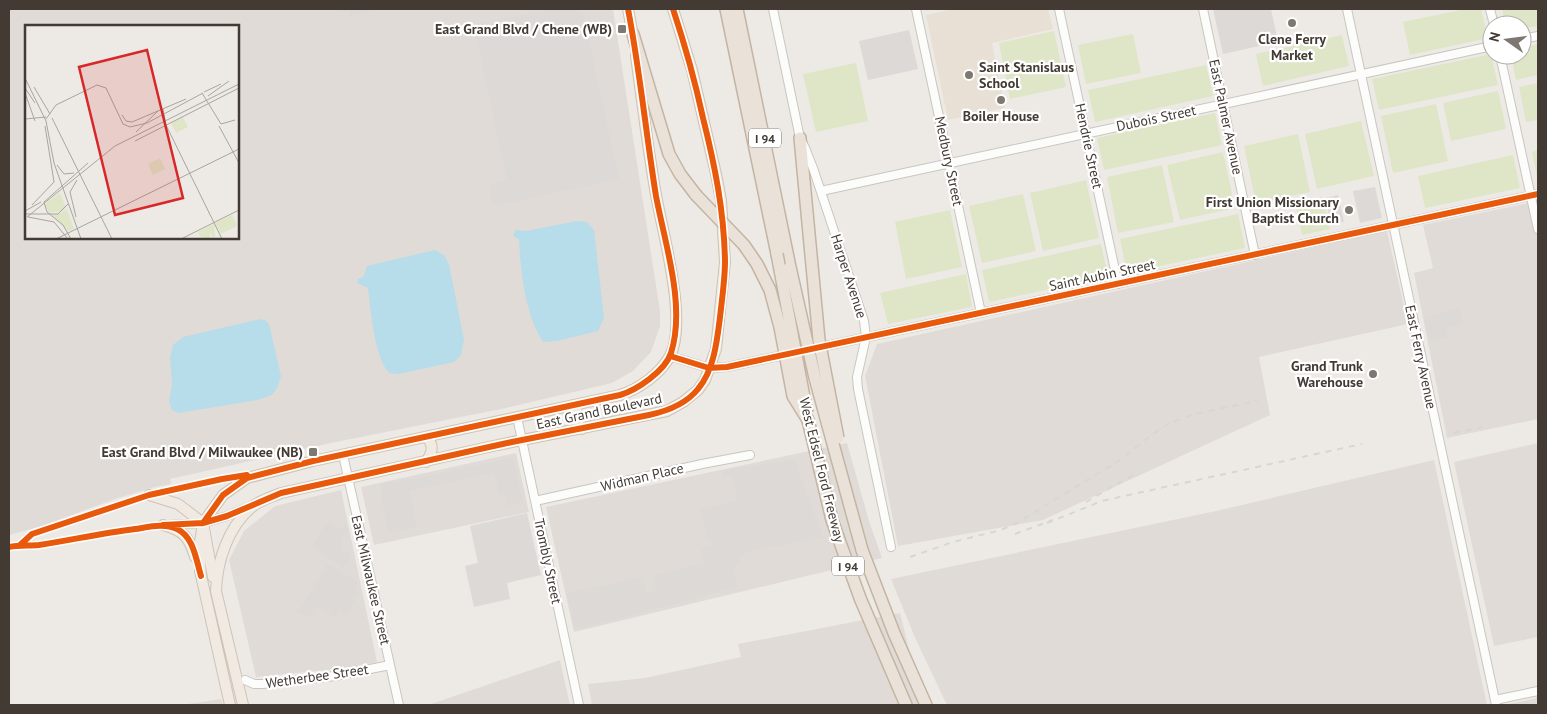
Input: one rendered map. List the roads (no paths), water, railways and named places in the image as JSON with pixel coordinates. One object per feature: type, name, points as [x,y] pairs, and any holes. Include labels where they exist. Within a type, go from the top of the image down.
[{"type":"highway","name":"West Edsel Ford Freeway","points":[[726,9],[777,254],[808,420],[832,520],[860,598],[906,705]]},
{"type":"highway","name":"I 94","points":[[737,9],[790,267],[815,378],[862,550],[894,633],[926,705]]},
{"type":"highway","points":[[632,34],[669,154],[680,174],[696,194],[744,244],[770,290],[793,396],[808,420]]},
{"type":"highway","points":[[800,138],[819,340],[862,550]]},
{"type":"main road","points":[[628,9],[656,196],[674,289],[677,319],[670,356]]},
{"type":"main road","name":"East Grand Boulevard","points":[[254,506],[281,493],[667,411],[683,402],[698,390],[705,380],[716,349],[725,262],[721,200],[692,70],[673,9]]},
{"type":"main road","name":"East Grand Boulevard","points":[[202,523],[229,489],[247,478],[313,461],[620,395],[636,388],[656,373],[670,356]]},
{"type":"main road","points":[[578,404],[575,411],[575,419],[582,429]]},
{"type":"main road","points":[[426,437],[432,445],[432,450],[426,462]]},
{"type":"main road","points":[[149,495],[178,504],[202,523],[243,705]]},
{"type":"main road","points":[[216,591],[218,564],[229,536],[254,506]]},
{"type":"main road","points":[[201,576],[199,548],[202,523]]},
{"type":"main road","points":[[163,526],[176,529],[188,538],[192,545],[201,576],[230,705]]},
{"type":"street","name":"Harper Avenue","points":[[773,9],[800,138],[864,321],[866,337],[857,378],[858,388],[891,547]]},
{"type":"street","name":"Medbury Street","points":[[916,9],[981,313]]},
{"type":"street","name":"Hendrie Street","points":[[1059,9],[1118,284]]},
{"type":"street","name":"East Palmer Avenue","points":[[1203,9],[1256,255]]},
{"type":"street","name":"East Ferry Avenue","points":[[1347,9],[1496,703]]},
{"type":"street","name":"Dubois Street","points":[[820,191],[1482,48]]},
{"type":"street","points":[[1502,65],[1535,195],[1538,229]]},
{"type":"street","name":"Saint Aubin Street","points":[[670,356],[709,368],[727,367],[1535,195]]},
{"type":"street","name":"Trombly Street","points":[[517,417],[580,705]]},
{"type":"street","name":"East Milwaukee Street","points":[[343,455],[399,705]]},
{"type":"street","name":"Widman Place","points":[[535,501],[750,455]]},
{"type":"street","points":[[163,526],[202,523],[254,506]]},
{"type":"street","name":"Wetherbee Street","points":[[245,680],[254,684],[263,684],[335,676],[390,665]]},
{"type":"street","points":[[1496,703],[1538,691]]},
{"type":"water","points":[[577,221],[587,222],[594,230],[604,318],[598,331],[557,341],[543,342],[528,306],[521,266],[519,240],[513,235],[516,230],[526,231]]},
{"type":"water","points":[[435,250],[444,255],[449,264],[464,340],[461,355],[454,362],[399,374],[389,373],[380,356],[377,345],[368,288],[357,283],[358,279],[364,276],[367,266]]},
{"type":"water","points":[[260,319],[265,320],[269,324],[281,376],[277,388],[272,395],[258,400],[178,413],[172,410],[169,401],[172,384],[170,358],[173,345],[183,337]]},
{"type":"railway","points":[[910,557],[953,542],[1001,530],[1017,523],[1120,460],[1168,424],[1191,415],[1257,401]]},
{"type":"railway","points":[[1454,433],[1482,427]]},
{"type":"railway","points":[[1047,523],[1102,501],[1362,444]]},
{"type":"railway","points":[[1086,502],[1138,472]]},
{"type":"railway","points":[[1015,534],[1053,520]]},
{"type":"place","name":"Clene Ferry Market","points":[[1292,23]]},
{"type":"place","name":"East Grand Blvd / Chene (WB)","points":[[622,29]]},
{"type":"place","name":"Saint Stanislaus School","points":[[969,75]]},
{"type":"place","name":"Boiler House","points":[[1001,100]]},
{"type":"place","name":"First Union Missionary Baptist Church","points":[[1349,210]]},
{"type":"place","name":"Grand Trunk Warehouse","points":[[1373,374]]},
{"type":"place","name":"East Grand Blvd / Milwaukee (NB)","points":[[313,452]]}]
